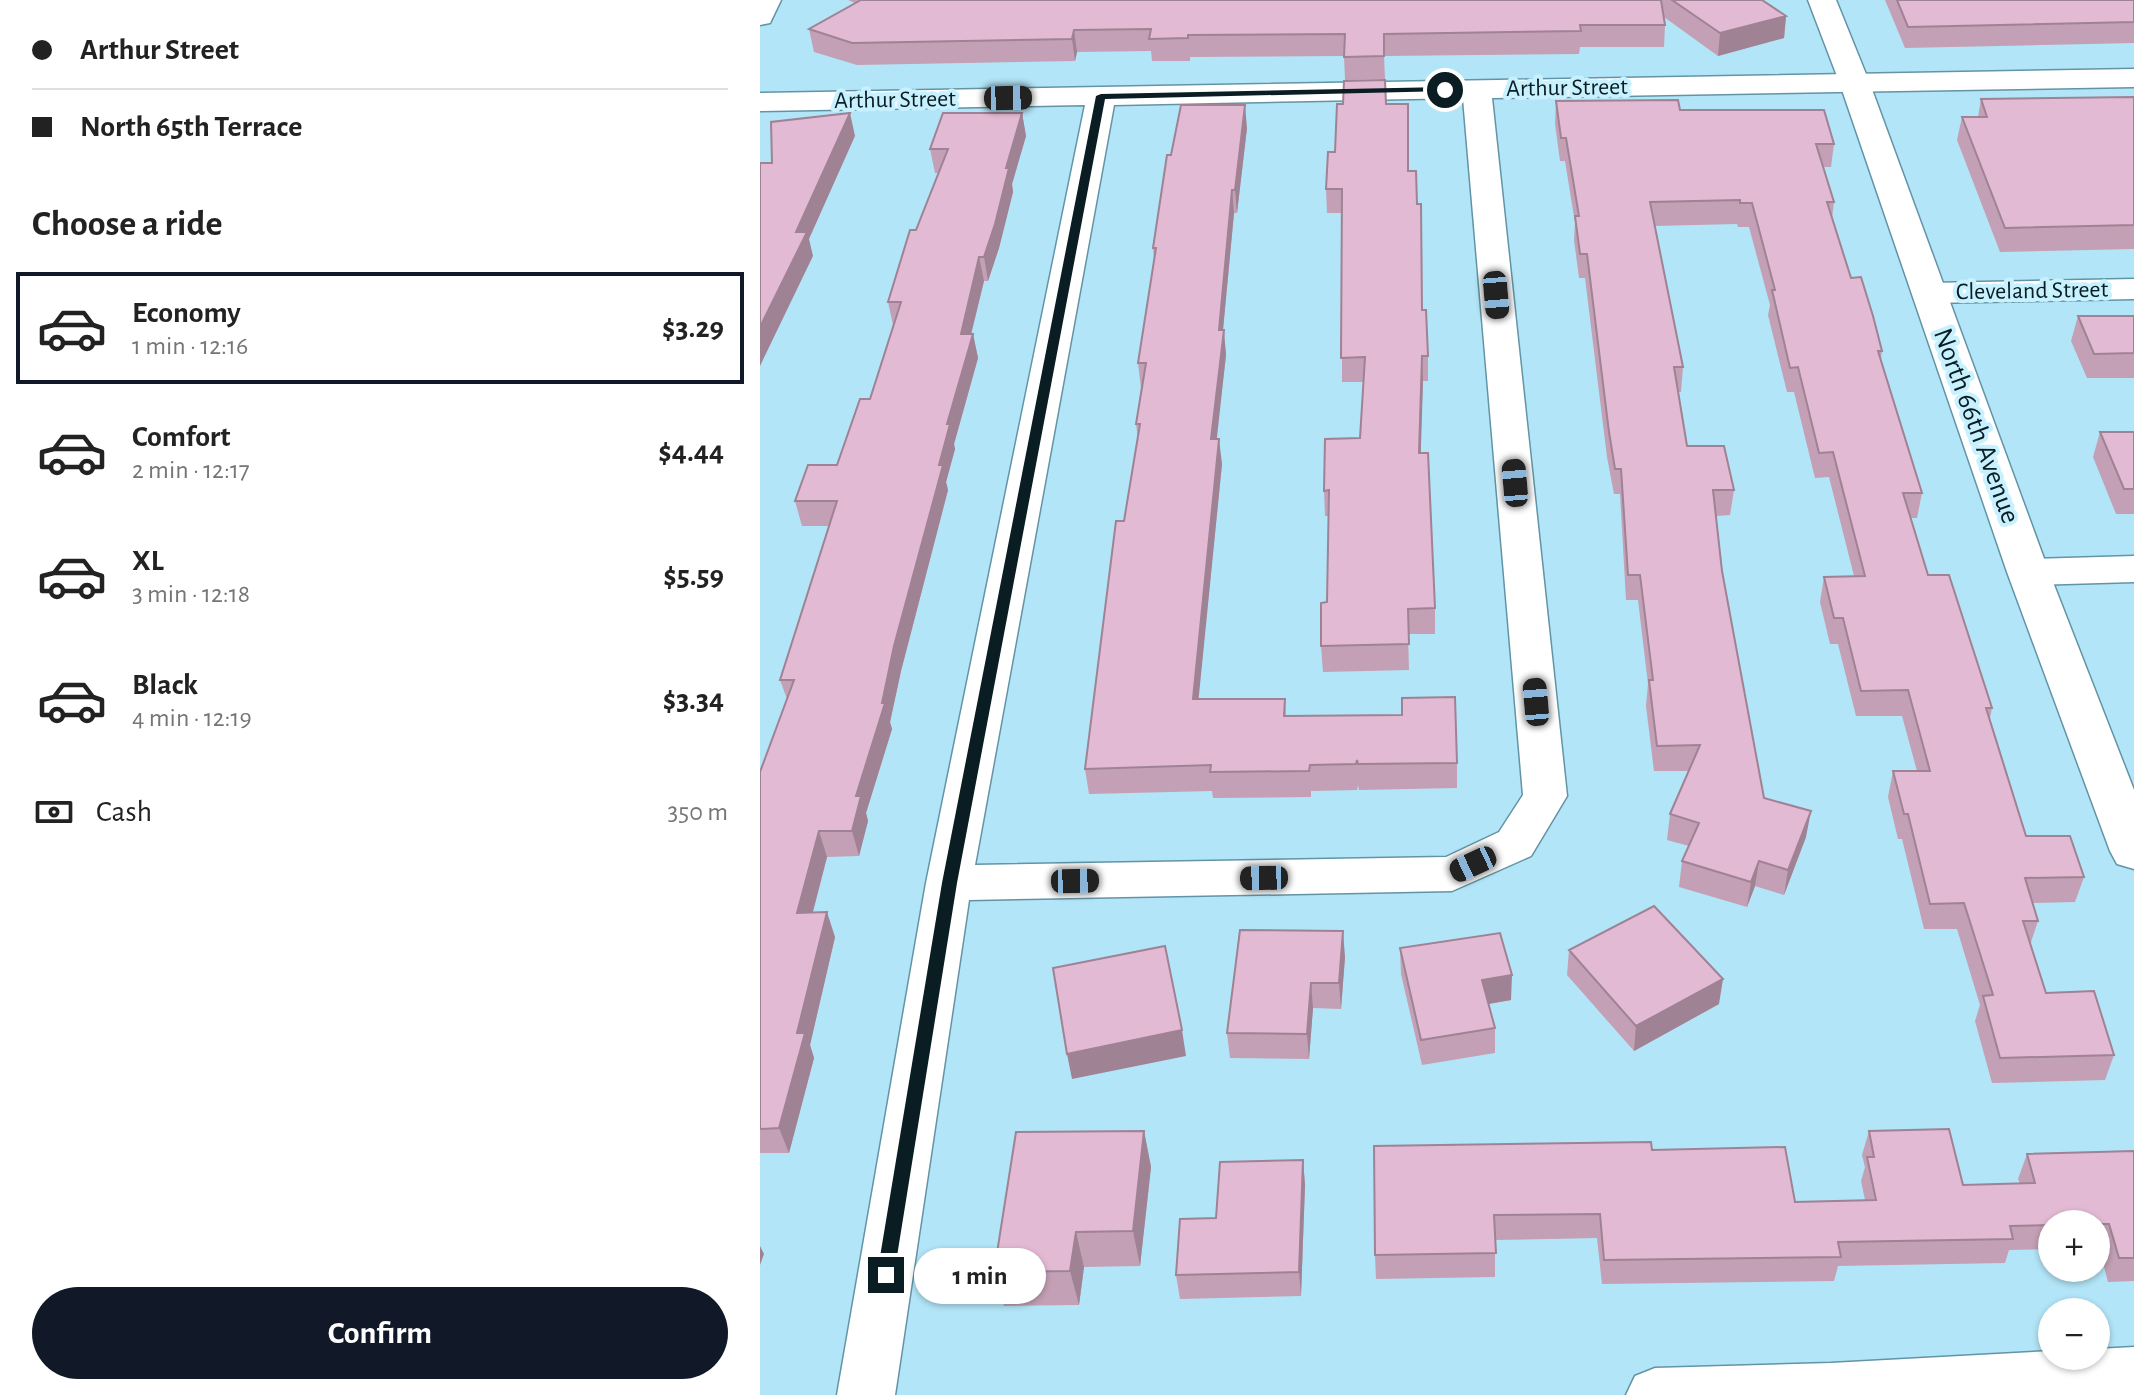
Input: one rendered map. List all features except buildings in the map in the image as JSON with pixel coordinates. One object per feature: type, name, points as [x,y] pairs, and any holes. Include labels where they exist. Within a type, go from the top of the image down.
[{"type":"street","points":[[760,17],[768,0]]},
{"type":"street","name":"North 66th Avenue","points":[[1822,0],[1855,84],[2028,572],[2134,851]]},
{"type":"street","name":"Arthur Street","points":[[760,102],[2134,78]]},
{"type":"street","points":[[949,883],[1452,874],[1515,844],[1545,796],[1477,89]]},
{"type":"street","points":[[866,1395],[949,883],[1101,96]]},
{"type":"street","name":"Cleveland Street","points":[[1929,293],[2134,289]]},
{"type":"street","points":[[2028,572],[2134,569]]},
{"type":"street","points":[[1655,1395],[1831,1390],[2134,1373]]},
{"type":"route","points":[[886,1275],[949,883],[1101,96],[1445,90]]}]
